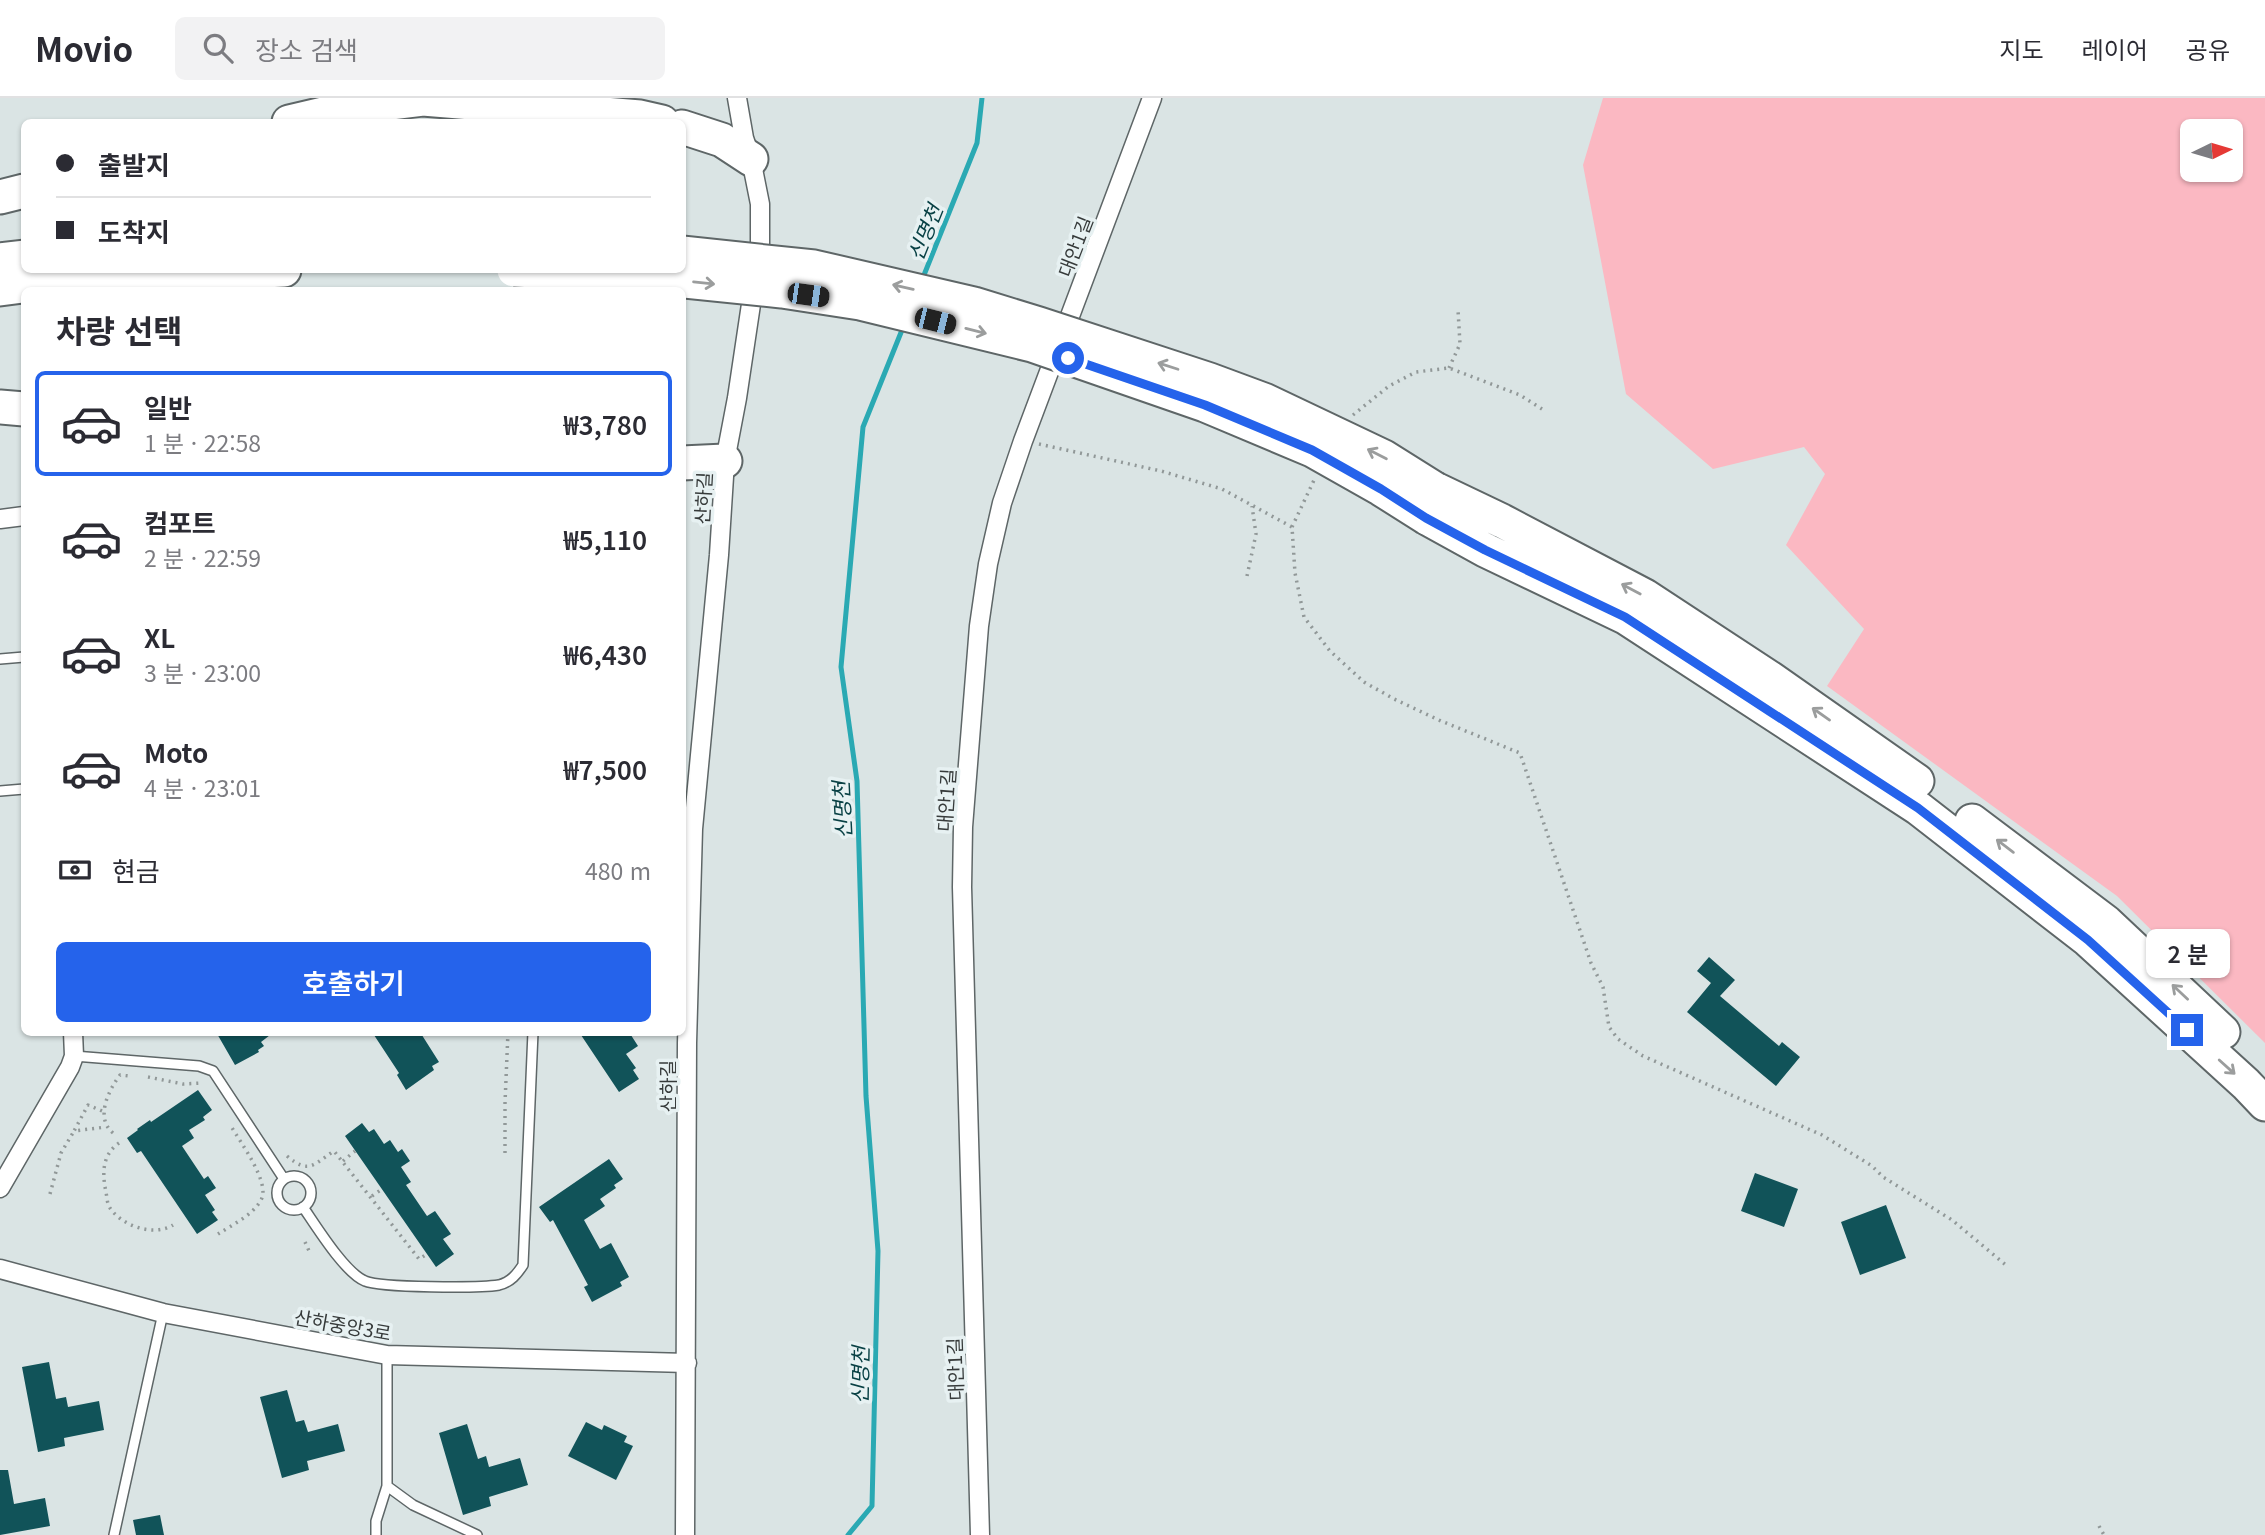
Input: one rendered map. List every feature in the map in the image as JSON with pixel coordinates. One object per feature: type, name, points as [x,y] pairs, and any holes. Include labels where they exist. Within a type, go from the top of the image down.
[{"type":"highway","points":[[302,119],[349,108],[423,99],[649,119]]},
{"type":"highway","points":[[686,128],[722,140],[751,159]]},
{"type":"highway","points":[[0,197],[21,192]]},
{"type":"highway","points":[[686,253],[814,267],[974,304],[1264,400],[1384,457],[1485,550],[1625,617],[1918,808],[2088,940],[2265,1104]]},
{"type":"highway","points":[[0,260],[21,257]]},
{"type":"highway","points":[[0,289],[54,282],[226,273]]},
{"type":"highway","points":[[581,273],[782,291],[860,303],[1032,345],[1205,405],[1312,450],[1381,489],[1502,521],[1645,596],[1770,678],[1934,793],[2106,922],[2265,1072]]},
{"type":"highway","points":[[0,407],[21,409]]},
{"type":"highway","points":[[686,463],[725,461]]},
{"type":"street","name":"산하길","points":[[685,1535],[687,1043],[693,829],[719,555],[725,461],[760,244],[760,204],[737,98]]},
{"type":"street","name":"대안1길","points":[[980,1535],[962,887],[963,827],[979,626],[988,564],[1002,503],[1153,98]]},
{"type":"street","points":[[0,519],[21,516]]},
{"type":"street","points":[[0,1188],[6,1169],[70,1067],[74,1056],[73,1036]]},
{"type":"street","name":"산하중앙3로","points":[[0,1269],[163,1313],[387,1354],[687,1363]]},
{"type":"lane","points":[[0,659],[21,657]]},
{"type":"lane","points":[[0,791],[21,789]]},
{"type":"lane","points":[[303,1207],[352,1272],[364,1280],[377,1284],[489,1285],[506,1282],[516,1276],[523,1265],[533,1036]]},
{"type":"lane","points":[[74,1056],[199,1066],[214,1071],[284,1180]]},
{"type":"lane","points":[[294,1177],[307,1184],[310,1194],[303,1207],[293,1210],[279,1202],[278,1187],[284,1180],[294,1177]]},
{"type":"lane","points":[[114,1535],[163,1313]]},
{"type":"lane","points":[[376,1535],[376,1521],[387,1486],[387,1354]]},
{"type":"lane","points":[[387,1486],[413,1505],[477,1535]]},
{"type":"path","points":[[1449,368],[1460,344],[1458,310]]},
{"type":"path","points":[[1352,416],[1389,387],[1416,372],[1449,368],[1520,395],[1542,409]]},
{"type":"path","points":[[1023,441],[1161,471],[1222,489],[1292,527]]},
{"type":"path","points":[[1320,467],[1292,527],[1295,573],[1304,617],[1330,651],[1364,682],[1441,721],[1520,752],[1591,963],[1603,987],[1609,1027],[1618,1039],[1643,1056],[1822,1135],[1952,1220],[2007,1266]]},
{"type":"path","points":[[1247,576],[1256,534],[1252,506]]},
{"type":"path","points":[[505,1153],[508,1036]]},
{"type":"path","points":[[113,1133],[106,1127],[103,1111],[120,1075],[132,1076]]},
{"type":"path","points":[[144,1076],[183,1084],[200,1082],[209,1088]]},
{"type":"path","points":[[50,1194],[61,1153],[88,1105],[103,1111]]},
{"type":"path","points":[[218,1234],[249,1213],[260,1202],[264,1192],[261,1179],[228,1121]]},
{"type":"path","points":[[74,1131],[106,1127]]},
{"type":"path","points":[[119,1143],[112,1148],[105,1162],[108,1207],[138,1227],[158,1231],[173,1226]]},
{"type":"path","points":[[282,1152],[297,1165],[312,1167],[334,1151],[419,1259],[427,1254]]},
{"type":"path","points":[[343,1161],[355,1151]]},
{"type":"path","points":[[372,1196],[382,1189]]},
{"type":"path","points":[[306,1242],[310,1253]]},
{"type":"path","points":[[2099,1526],[2104,1535]]},
{"type":"shaded area","points":[[1603,98],[2265,98],[2265,1043],[2117,896],[1827,686],[1864,629],[1786,545],[1825,474],[1804,447],[1713,469],[1626,394],[1583,165]]},
{"type":"building","points":[[1709,957],[1735,980],[1720,996],[1779,1046],[1782,1042],[1800,1057],[1776,1086],[1687,1012],[1711,983],[1697,971]]},
{"type":"building","points":[[218,1036],[269,1036],[261,1042],[264,1046],[259,1052],[235,1065]]},
{"type":"building","points":[[375,1036],[423,1036],[439,1062],[432,1066],[434,1070],[406,1090],[397,1075],[399,1073]]},
{"type":"building","points":[[582,1036],[632,1036],[638,1046],[626,1054],[636,1068],[633,1070],[639,1079],[619,1092]]},
{"type":"building","points":[[198,1090],[212,1110],[203,1117],[205,1120],[189,1130],[194,1138],[182,1146],[204,1179],[208,1176],[216,1188],[205,1195],[218,1220],[197,1234],[141,1151],[137,1153],[127,1138]]},
{"type":"building","points":[[362,1123],[369,1132],[374,1129],[384,1144],[390,1140],[398,1152],[402,1149],[410,1161],[401,1167],[411,1182],[406,1185],[427,1216],[435,1211],[451,1234],[443,1239],[454,1254],[436,1267],[345,1136]]},
{"type":"building","points":[[609,1159],[623,1179],[614,1185],[616,1188],[600,1199],[605,1206],[584,1220],[600,1249],[611,1243],[629,1277],[620,1282],[622,1286],[592,1302],[584,1287],[588,1285],[553,1220],[550,1222],[539,1207]]},
{"type":"building","points":[[1755,1173],[1798,1189],[1784,1227],[1741,1211]]},
{"type":"building","points":[[1886,1205],[1906,1258],[1860,1275],[1841,1222]]},
{"type":"building","points":[[49,1362],[56,1399],[66,1397],[68,1407],[99,1401],[104,1430],[64,1438],[65,1446],[38,1452],[22,1367]]},
{"type":"building","points":[[287,1390],[296,1422],[304,1420],[308,1432],[338,1424],[345,1451],[307,1461],[309,1470],[282,1478],[260,1397]]},
{"type":"building","points":[[586,1422],[602,1430],[604,1425],[627,1436],[624,1442],[633,1446],[616,1480],[568,1456]]},
{"type":"building","points":[[467,1424],[478,1459],[486,1456],[489,1467],[520,1458],[528,1485],[489,1497],[491,1506],[463,1515],[439,1433]]},
{"type":"building","points":[[0,1470],[8,1470],[14,1504],[45,1498],[50,1526],[0,1535]]},
{"type":"building","points":[[160,1515],[164,1535],[136,1535],[133,1520]]},
{"type":"waterway","name":"신명천","points":[[922,280],[977,143],[982,98]]},
{"type":"waterway","name":"신명천","points":[[848,1535],[872,1506],[878,1251],[866,1096],[857,781],[841,667],[863,427],[904,325]]},
{"type":"route","points":[[1068,358],[1205,405],[1312,450],[1485,550],[1625,617],[1918,808],[2088,940],[2187,1030]]}]
